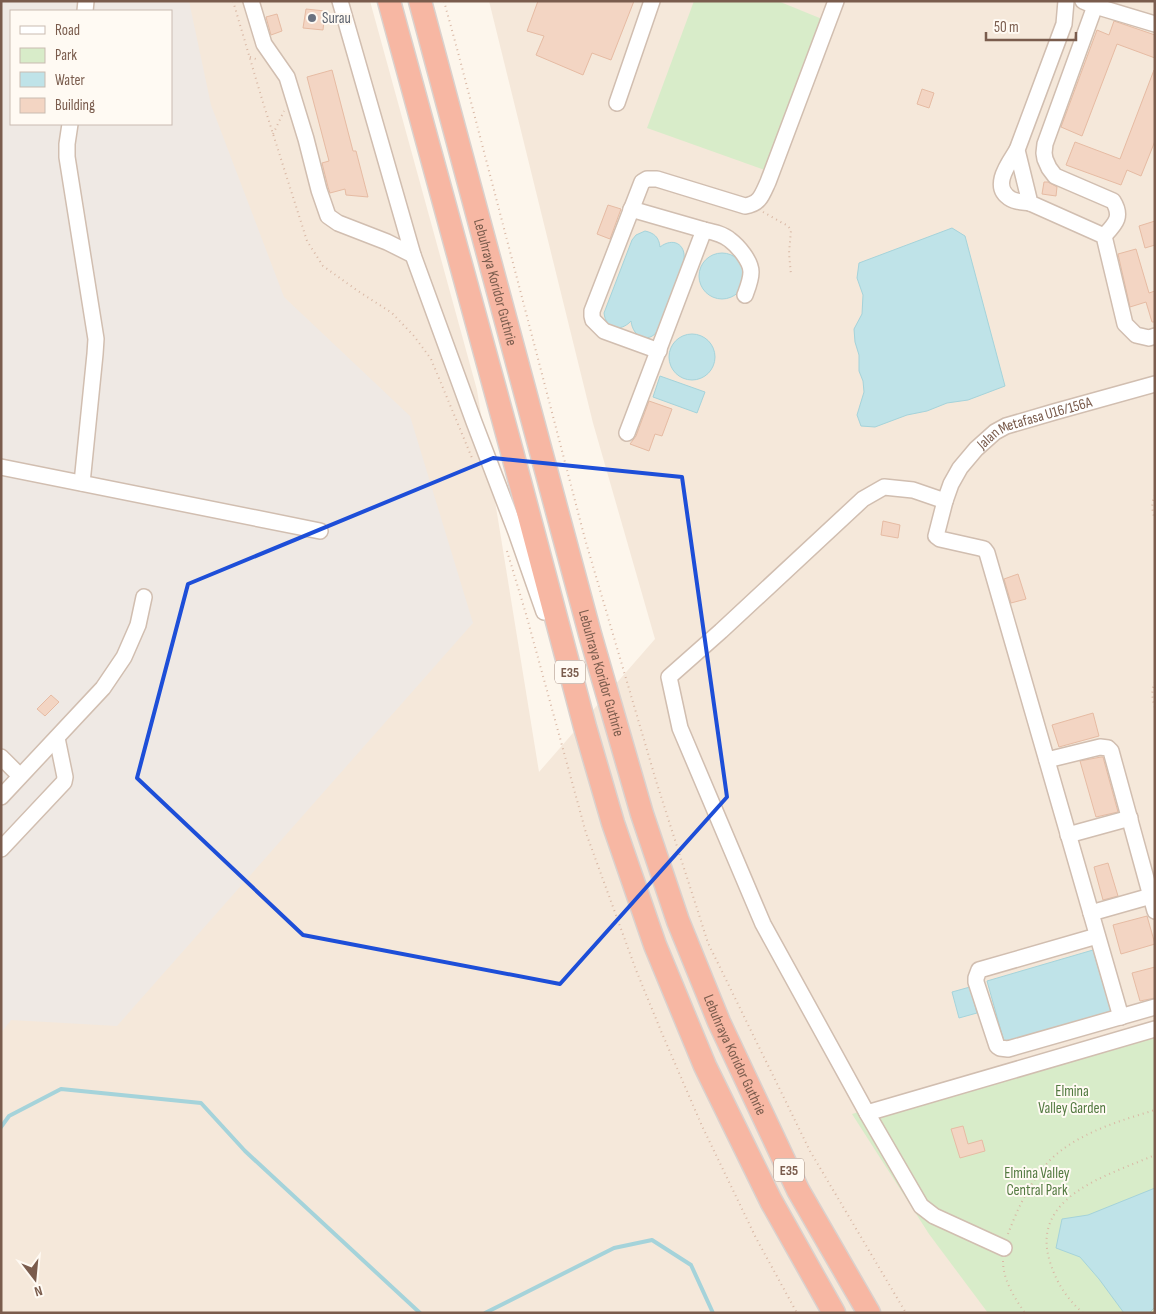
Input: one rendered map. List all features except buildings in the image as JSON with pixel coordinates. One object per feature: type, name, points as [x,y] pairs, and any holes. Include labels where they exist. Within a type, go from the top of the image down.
[{"type":"highway","name":"Lebuhraya Koridor Guthrie","points":[[389,1],[585,726],[613,823],[655,945],[704,1066],[771,1201],[834,1313]]},
{"type":"highway","name":"Lebuhraya Koridor Guthrie","points":[[420,1],[590,634],[642,814],[675,912],[719,1022],[798,1190],[869,1313]]},
{"type":"highway","points":[[820,1289],[826,1313]]},
{"type":"street","points":[[251,1],[264,44],[287,77],[328,216],[338,223],[387,242],[413,255]]},
{"type":"street","points":[[340,1],[413,255],[516,532],[585,726]]},
{"type":"street","points":[[617,103],[652,1]]},
{"type":"street","points":[[659,351],[604,331],[593,320],[592,316],[592,311],[642,182],[647,178],[657,179],[745,206],[753,205],[759,200],[768,182],[836,1]]},
{"type":"street","points":[[1066,1],[1064,24],[1016,150],[1001,181],[1006,194],[1010,198],[1030,203],[1104,236]]},
{"type":"street","points":[[1104,236],[1116,222],[1118,213],[1113,201],[1055,176],[1049,168],[1044,153],[1045,144],[1089,4],[1155,24]]},
{"type":"street","points":[[70,125],[67,157],[96,339],[82,483]]},
{"type":"street","points":[[1016,150],[1030,203]]},
{"type":"street","points":[[631,209],[713,232],[730,239],[747,258],[751,270],[746,295]]},
{"type":"street","points":[[627,433],[704,230]]},
{"type":"street","points":[[1104,236],[1125,324],[1136,335],[1149,338],[1155,336]]},
{"type":"street","name":"Jalan Metafasa U16/156A","points":[[1047,760],[987,553],[984,549],[940,539],[936,536],[945,501],[951,484],[960,468],[976,449],[995,432],[1006,426],[1155,384]]},
{"type":"street","points":[[1,467],[320,531]]},
{"type":"street","points":[[945,501],[913,490],[884,487],[863,499],[669,677],[680,728],[763,924],[867,1113],[921,1206],[934,1216],[1004,1248]]},
{"type":"street","points":[[1,797],[103,688],[124,657],[138,625],[144,597]]},
{"type":"street","points":[[1,849],[64,782],[65,777],[56,738]]},
{"type":"street","points":[[1120,1016],[1047,760],[1100,747],[1108,748],[1113,755],[1155,911]]},
{"type":"street","points":[[1,757],[20,776]]},
{"type":"street","points":[[1068,835],[1130,818]]},
{"type":"street","points":[[1091,913],[1150,896]]},
{"type":"street","points":[[1098,936],[984,968],[977,974],[976,982],[997,1046],[1004,1049],[1155,1008]]},
{"type":"street","points":[[867,1113],[1155,1029]]},
{"type":"path","points":[[233,1],[307,241],[323,266],[392,313],[414,336],[431,360],[474,464]]},
{"type":"path","points":[[444,1],[586,539],[657,784],[708,943],[810,1151],[906,1313]]},
{"type":"path","points":[[273,134],[292,93]]},
{"type":"path","points":[[753,205],[788,226],[791,230],[789,253],[791,275]]},
{"type":"path","points":[[1155,495],[1152,512],[1155,520]]},
{"type":"path","points":[[507,550],[586,833],[636,970],[702,1126],[756,1238],[796,1313]]},
{"type":"path","points":[[1155,682],[1152,688],[1152,696],[1155,708]]},
{"type":"path","points":[[1025,1313],[1011,1292],[1003,1267],[1004,1248],[1008,1233],[1028,1189],[1056,1154],[1103,1128],[1155,1110]]},
{"type":"path","points":[[1083,1313],[1068,1299],[1054,1276],[1047,1252],[1047,1237],[1055,1212],[1082,1187],[1155,1155]]},
{"type":"highlighted area","points":[[493,458],[682,477],[727,797],[560,984],[303,935],[137,778],[188,584]]},
{"type":"shaded area","points":[[1,1],[370,1],[477,390],[539,772],[655,639],[593,423],[489,1],[1155,1],[1155,1313],[1,1313]]},
{"type":"shaded area","points":[[1,1],[189,1],[211,105],[284,297],[410,416],[473,623],[117,1026],[11,1020],[1,1033]]},
{"type":"green space","points":[[694,1],[778,1],[822,19],[765,170],[647,128]]},
{"type":"green space","name":"Elmina Valley Central Park","points":[[1155,1024],[1155,1313],[988,1313],[929,1234],[852,1114]]},
{"type":"water","points":[[952,228],[965,236],[1005,386],[968,400],[947,403],[875,427],[861,426],[857,415],[864,392],[863,381],[859,371],[859,355],[854,329],[862,314],[863,295],[857,278],[859,263]]},
{"type":"water","points":[[645,231],[656,236],[660,247],[674,242],[681,246],[684,260],[660,327],[652,336],[643,338],[635,332],[631,321],[623,327],[614,328],[605,319],[604,313],[632,240],[636,235]]},
{"type":"water","points":[[718,253],[726,253],[735,257],[741,263],[745,276],[741,289],[735,295],[726,299],[718,299],[709,295],[703,289],[699,280],[699,272],[703,263],[709,257]]},
{"type":"water","points":[[687,334],[697,334],[711,344],[715,357],[711,370],[705,376],[697,380],[687,380],[673,370],[669,362],[669,352],[679,338]]},
{"type":"water","points":[[660,376],[705,392],[697,413],[653,397]]},
{"type":"water","points":[[1093,950],[1112,1014],[1005,1045],[987,981]]},
{"type":"water","points":[[970,987],[977,1013],[959,1018],[952,992]]},
{"type":"water","points":[[1155,1188],[1155,1307],[1149,1313],[1124,1313],[1080,1257],[1056,1248],[1062,1219],[1088,1215]]},
{"type":"waterway","points":[[1,1127],[9,1116],[61,1089],[201,1103],[245,1151],[420,1313]]},
{"type":"waterway","points":[[485,1313],[614,1248],[652,1240],[691,1265],[713,1313]]},
{"type":"place","name":"Surau","points":[[312,18]]},
{"type":"park label","name":"Elmina Valley Garden","points":[[1072,1100]]}]
